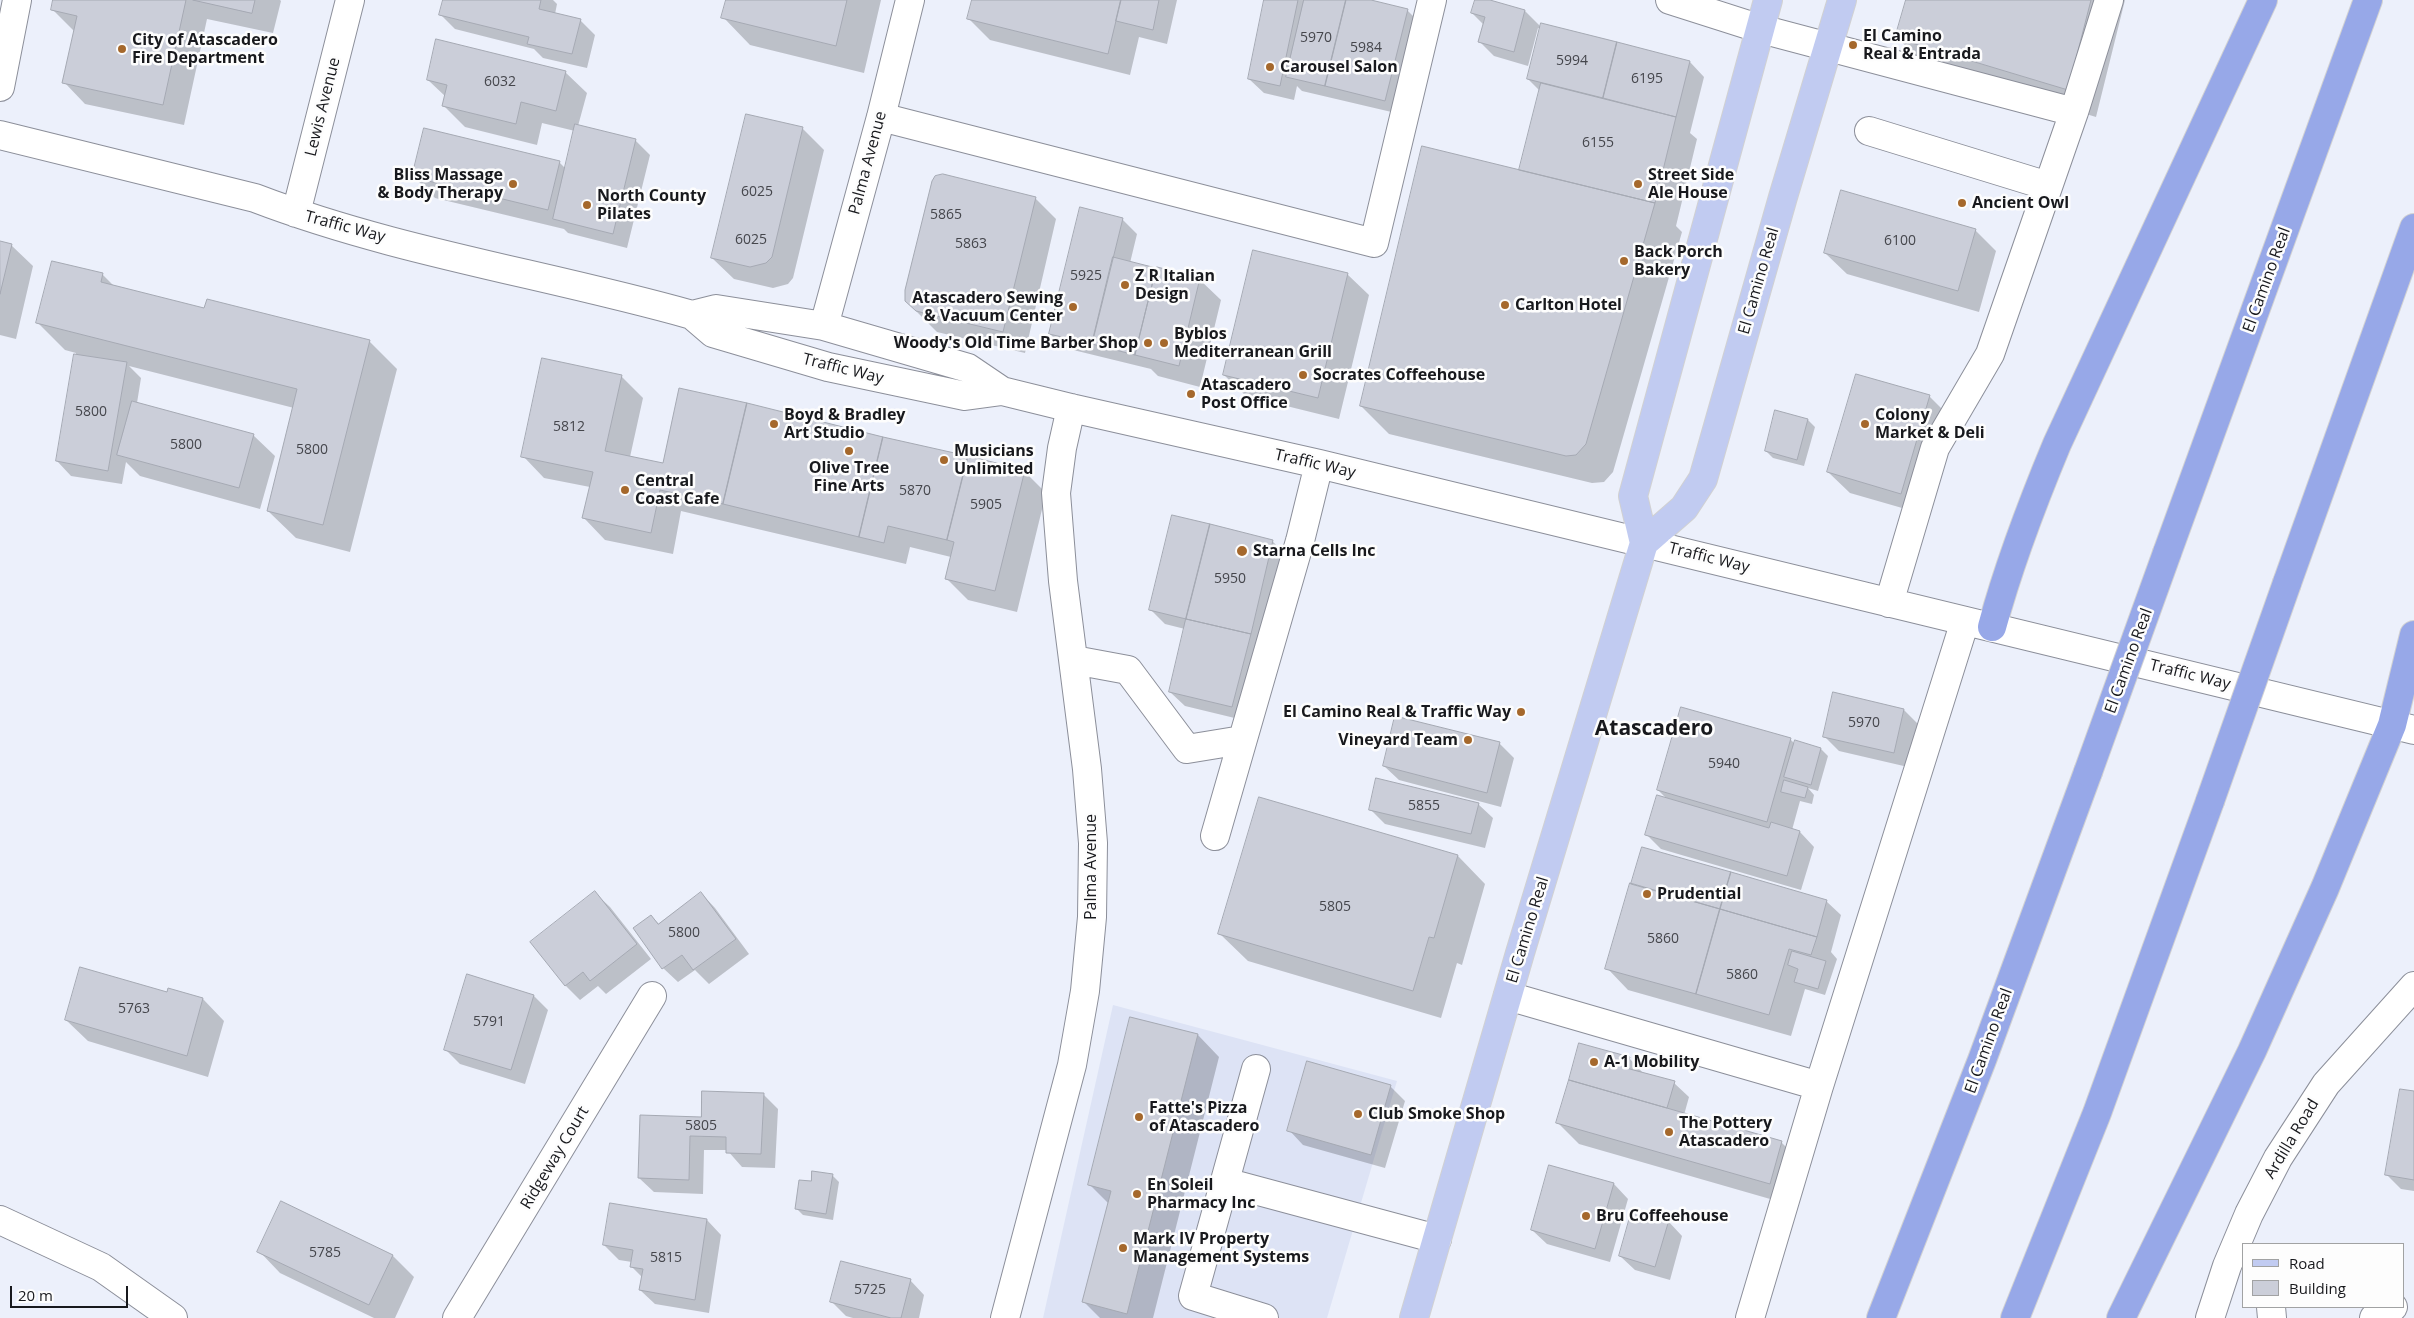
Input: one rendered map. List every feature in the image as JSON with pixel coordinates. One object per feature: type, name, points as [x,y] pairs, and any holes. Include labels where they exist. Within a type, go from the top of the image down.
[{"type":"highway","points":[[1992,627],[2008,568],[2058,444],[2263,0]]},
{"type":"highway","name":"El Camino Real","points":[[1881,1318],[1982,1060],[2368,0]]},
{"type":"highway","points":[[2015,1318],[2097,1113],[2414,228]]},
{"type":"highway","points":[[2122,1318],[2175,1213],[2256,1042],[2325,888],[2403,728],[2414,635]]},
{"type":"main road","name":"El Camino Real","points":[[1414,1318],[1644,543],[1633,496],[1768,0]]},
{"type":"main road","name":"El Camino Real","points":[[1644,543],[1684,508],[1704,479],[1783,197],[1842,0]]},
{"type":"street","points":[[0,87],[17,0]]},
{"type":"street","name":"Lewis Avenue","points":[[296,213],[350,0]]},
{"type":"street","name":"Palma Avenue","points":[[824,326],[881,116],[910,0]]},
{"type":"street","points":[[881,116],[1374,243],[1432,0]]},
{"type":"street","points":[[1670,0],[1761,29],[2074,112]]},
{"type":"street","points":[[1889,603],[1935,448],[1990,354],[2074,112],[2109,0]]},
{"type":"street","points":[[1869,131],[2048,186]]},
{"type":"street","name":"Traffic Way","points":[[0,135],[255,198],[296,213],[473,262],[692,315],[713,333],[828,367],[965,396],[1002,390]]},
{"type":"street","name":"Traffic Way","points":[[692,315],[716,309],[824,326],[968,368],[1002,390],[1071,408],[1319,464],[2403,728]]},
{"type":"street","name":"Palma Avenue","points":[[1004,1318],[1072,1065],[1085,991],[1092,917],[1093,843],[1087,769],[1063,581],[1056,493],[1062,448],[1071,408]]},
{"type":"street","points":[[1215,836],[1300,542],[1319,464]]},
{"type":"street","points":[[1750,1318],[1819,1086],[1966,621]]},
{"type":"street","points":[[1074,660],[1128,670],[1187,749],[1242,740]]},
{"type":"street","name":"Ardilla Road","points":[[2244,1243],[2252,1232],[2278,1158],[2326,1084],[2414,986]]},
{"type":"street","name":"Ridgeway Court","points":[[457,1318],[652,996]]},
{"type":"street","points":[[1508,996],[1819,1086]]},
{"type":"street","points":[[1256,1069],[1193,1296],[1264,1318]]},
{"type":"street","points":[[1225,1182],[1437,1239]]},
{"type":"street","points":[[0,1220],[100,1267],[173,1318]]},
{"type":"street","name":"Ardilla Road","points":[[2210,1318],[2227,1266],[2242,1246]]},
{"type":"street","points":[[2374,1318],[2391,1308]]},
{"type":"shaded area","points":[[1113,1005],[1397,1081],[1327,1318],[1043,1318]]},
{"type":"building","name":"City of Atascadero Fire Department","points":[[53,0],[186,0],[163,105],[62,83],[77,16],[51,10]]},
{"type":"building","name":"City of Atascadero Fire Department","points":[[193,0],[255,0],[252,13]]},
{"type":"building","points":[[443,0],[541,0],[539,9],[581,19],[572,54],[527,44],[529,37],[439,15]]},
{"type":"building","points":[[726,0],[847,0],[836,46],[721,18]]},
{"type":"building","points":[[972,0],[1121,0],[1108,54],[967,19]]},
{"type":"building","points":[[1121,0],[1159,0],[1153,30],[1116,21]]},
{"type":"building","points":[[1264,0],[1298,0],[1280,86],[1248,79]]},
{"type":"building","points":[[1304,0],[1346,0],[1325,86],[1286,77]]},
{"type":"building","points":[[1346,0],[1371,0],[1408,9],[1385,101],[1325,86]]},
{"type":"building","points":[[1475,0],[1490,0],[1525,10],[1514,52],[1478,42],[1485,17],[1471,13]]},
{"type":"building","points":[[1906,0],[2091,0],[2068,90],[1895,38]]},
{"type":"building","points":[[1541,23],[1617,42],[1603,98],[1527,79]]},
{"type":"building","points":[[436,39],[566,71],[556,111],[521,102],[516,124],[442,106],[447,85],[427,80]]},
{"type":"building","points":[[1617,42],[1690,61],[1676,117],[1603,98]]},
{"type":"building","points":[[1541,83],[1676,117],[1655,203],[1519,170]]},
{"type":"building","points":[[746,114],[803,127],[772,257],[766,263],[750,267],[711,258]]},
{"type":"building","points":[[575,124],[636,139],[613,234],[553,219]]},
{"type":"building","points":[[424,128],[560,161],[548,210],[412,177]]},
{"type":"building","name":"Carlton Hotel","points":[[1422,146],[1655,203],[1586,444],[1576,455],[1566,456],[1360,406]]},
{"type":"building","points":[[943,174],[1036,197],[1003,332],[916,311],[905,301],[905,290],[932,181],[935,176]]},
{"type":"building","points":[[1841,190],[1976,229],[1958,291],[1824,253]]},
{"type":"building","points":[[1080,207],[1123,218],[1092,344],[1049,334]]},
{"type":"building","points":[[0,241],[12,244],[0,294]]},
{"type":"building","points":[[1253,250],[1348,273],[1318,398],[1223,375]]},
{"type":"building","points":[[1113,257],[1156,268],[1135,355],[1092,344]]},
{"type":"building","points":[[52,261],[103,273],[101,282],[204,308],[207,299],[370,340],[323,525],[267,511],[297,389],[36,323]]},
{"type":"building","points":[[1157,267],[1200,278],[1179,366],[1135,355]]},
{"type":"building","points":[[74,354],[127,362],[108,471],[56,461]]},
{"type":"building","points":[[542,358],[622,375],[605,451],[663,463],[679,388],[747,403],[723,504],[660,490],[651,533],[582,518],[593,472],[521,457]]},
{"type":"building","points":[[1856,374],[1930,395],[1901,494],[1827,472]]},
{"type":"building","points":[[132,401],[254,434],[239,488],[117,455]]},
{"type":"building","points":[[747,403],[883,437],[859,537],[723,504]]},
{"type":"building","points":[[1775,410],[1808,419],[1797,460],[1765,451]]},
{"type":"building","points":[[883,437],[968,456],[947,540],[888,526],[884,543],[859,537]]},
{"type":"building","points":[[968,456],[1025,470],[995,591],[945,579],[954,542],[947,540]]},
{"type":"building","points":[[1172,515],[1210,524],[1186,619],[1149,610]]},
{"type":"building","points":[[1210,524],[1273,540],[1251,634],[1186,619]]},
{"type":"building","points":[[1186,619],[1251,634],[1232,707],[1169,692]]},
{"type":"building","points":[[1833,692],[1904,709],[1894,753],[1823,737]]},
{"type":"building","points":[[1681,707],[1791,738],[1767,822],[1657,790]]},
{"type":"building","points":[[1395,716],[1500,742],[1487,793],[1383,766]]},
{"type":"building","points":[[1795,740],[1821,748],[1811,785],[1784,777]]},
{"type":"building","points":[[1376,778],[1479,803],[1471,834],[1369,810]]},
{"type":"building","points":[[1784,780],[1808,787],[1805,798],[1781,792]]},
{"type":"building","points":[[1657,795],[1769,828],[1771,822],[1800,831],[1787,876],[1645,835]]},
{"type":"building","points":[[1259,797],[1458,855],[1434,938],[1429,937],[1413,991],[1218,934]]},
{"type":"building","points":[[1642,847],[1731,872],[1720,909],[1631,884]]},
{"type":"building","points":[[1731,872],[1827,900],[1817,937],[1720,909]]},
{"type":"building","points":[[1630,883],[1720,909],[1696,994],[1605,969]]},
{"type":"building","points":[[595,891],[637,944],[590,981],[583,972],[565,986],[530,942]]},
{"type":"building","points":[[701,892],[736,939],[693,970],[682,955],[662,969],[633,928],[651,915],[658,924]]},
{"type":"building","points":[[1720,909],[1817,937],[1811,955],[1789,949],[1769,1015],[1696,994]]},
{"type":"building","points":[[1792,951],[1826,961],[1818,989],[1794,982],[1798,969],[1788,965]]},
{"type":"building","points":[[80,967],[167,992],[168,988],[203,998],[187,1056],[65,1020]]},
{"type":"building","points":[[467,974],[534,995],[511,1070],[444,1050]]},
{"type":"building","points":[[1130,1017],[1198,1034],[1127,1314],[1082,1302],[1111,1191],[1088,1185]]},
{"type":"building","points":[[1579,1043],[1630,1057],[1626,1068],[1675,1081],[1667,1108],[1569,1080]]},
{"type":"building","points":[[1307,1061],[1391,1085],[1371,1155],[1287,1131]]},
{"type":"building","name":"The Pottery Atascadero","points":[[1569,1080],[1782,1141],[1770,1184],[1556,1123]]},
{"type":"building","points":[[2400,1089],[2414,1091],[2414,1180],[2385,1175]]},
{"type":"building","points":[[702,1091],[764,1093],[761,1154],[726,1153],[726,1137],[690,1136],[689,1180],[638,1178],[640,1115],[701,1117]]},
{"type":"building","points":[[1549,1165],[1614,1183],[1595,1249],[1531,1230]]},
{"type":"building","points":[[812,1171],[833,1174],[826,1214],[795,1209],[799,1180],[811,1181]]},
{"type":"building","points":[[281,1201],[393,1255],[369,1305],[257,1252]]},
{"type":"building","points":[[610,1203],[707,1219],[695,1300],[639,1290],[643,1269],[630,1267],[633,1250],[603,1245]]},
{"type":"building","points":[[1632,1210],[1669,1220],[1655,1267],[1619,1256]]},
{"type":"building","points":[[841,1261],[911,1279],[901,1318],[891,1318],[830,1302]]},
{"type":"place","name":"El Camino Real & Entrada","points":[[1853,45]]},
{"type":"place","name":"City of Atascadero Fire Department","points":[[122,49]]},
{"type":"place","name":"Carousel Salon","points":[[1270,67]]},
{"type":"place","name":"Bliss Massage & Body Therapy","points":[[513,184]]},
{"type":"place","name":"Street Side Ale House","points":[[1638,184]]},
{"type":"place","name":"Ancient Owl","points":[[1962,203]]},
{"type":"place","name":"North County Pilates","points":[[587,205]]},
{"type":"place","name":"Back Porch Bakery","points":[[1624,261]]},
{"type":"place","name":"Z R Italian Design","points":[[1125,285]]},
{"type":"place","name":"Carlton Hotel","points":[[1505,305]]},
{"type":"place","name":"Atascadero Sewing & Vacuum Center","points":[[1073,307]]},
{"type":"place","name":"Woody's Old Time Barber Shop","points":[[1148,343]]},
{"type":"place","name":"Byblos Mediterranean Grill","points":[[1164,343]]},
{"type":"place","name":"Socrates Coffeehouse","points":[[1303,375]]},
{"type":"place","name":"Atascadero Post Office","points":[[1191,394]]},
{"type":"place","name":"Boyd & Bradley Art Studio","points":[[774,424]]},
{"type":"place","name":"Colony Market & Deli","points":[[1865,424]]},
{"type":"place","name":"Olive Tree Fine Arts","points":[[849,451]]},
{"type":"place","name":"Musicians Unlimited","points":[[944,460]]},
{"type":"place","name":"Central Coast Cafe","points":[[625,490]]},
{"type":"place","name":"Starna Cells Inc","points":[[1242,551]]},
{"type":"place","name":"El Camino Real & Traffic Way","points":[[1521,712]]},
{"type":"place","name":"Vineyard Team","points":[[1468,740]]},
{"type":"place","name":"Prudential","points":[[1647,894]]},
{"type":"place","name":"A-1 Mobility","points":[[1594,1062]]},
{"type":"place","name":"Club Smoke Shop","points":[[1358,1114]]},
{"type":"place","name":"Fatte's Pizza of Atascadero","points":[[1139,1117]]},
{"type":"place","name":"The Pottery Atascadero","points":[[1669,1132]]},
{"type":"place","name":"En Soleil Pharmacy Inc","points":[[1137,1194]]},
{"type":"place","name":"Bru Coffeehouse","points":[[1586,1216]]},
{"type":"place","name":"Mark IV Property Management Systems","points":[[1123,1248]]},
{"type":"district","name":"Atascadero","points":[[1654,729]]}]
